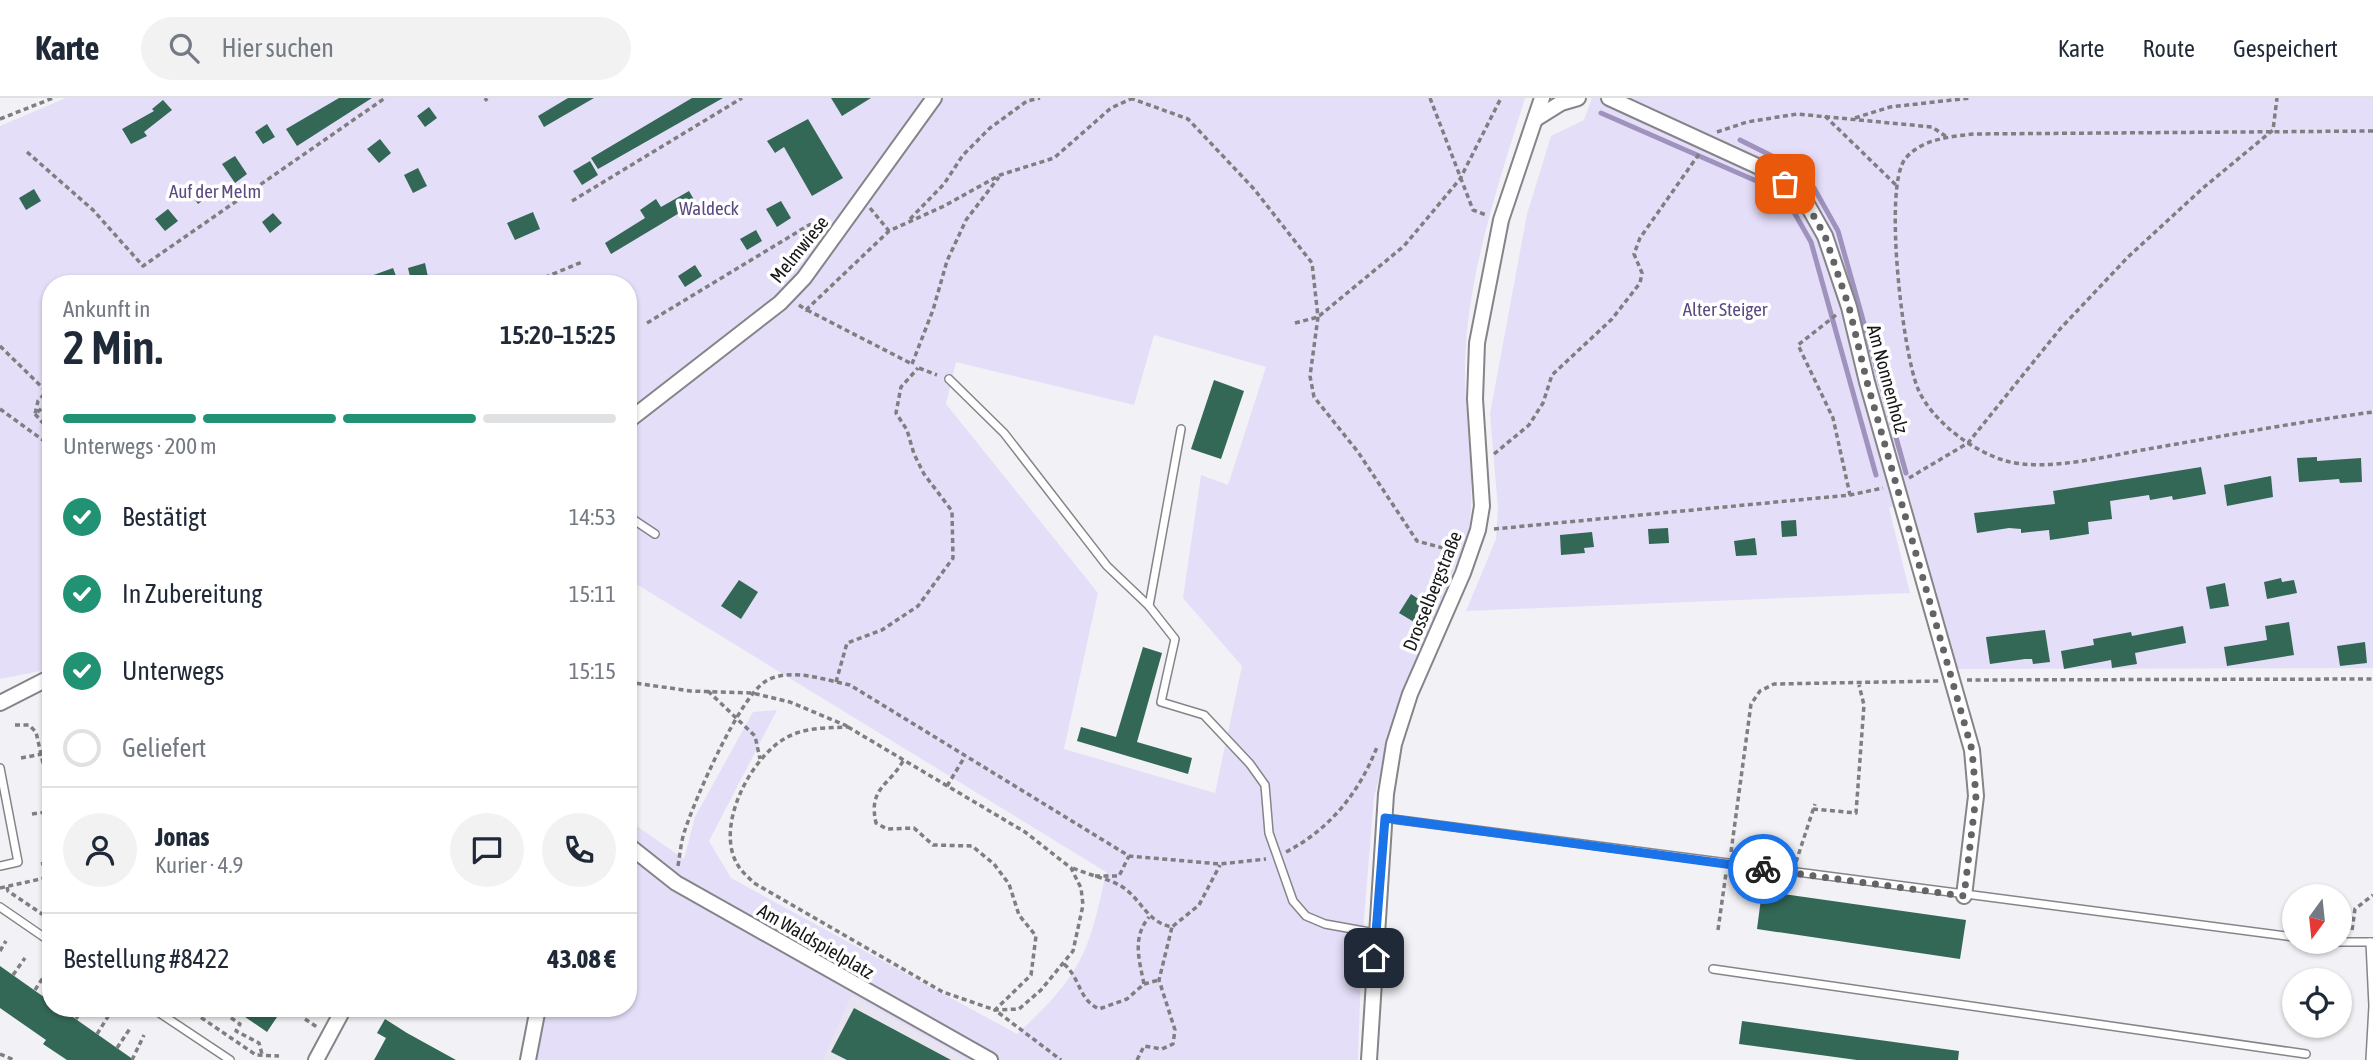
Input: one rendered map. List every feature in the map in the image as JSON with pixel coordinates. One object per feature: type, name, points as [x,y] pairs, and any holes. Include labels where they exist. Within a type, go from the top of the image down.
[{"type":"street","name":"Melmwiese","points":[[637,414],[786,297],[812,269],[934,98]]},
{"type":"street","name":"Drosselbergstraße","points":[[1369,1060],[1385,818],[1394,744],[1409,694],[1470,555],[1478,530],[1482,483],[1475,399],[1477,343],[1501,220],[1542,98]]},
{"type":"street","points":[[1537,118],[1561,103],[1578,98]]},
{"type":"street","name":"Am Nonnenholz","points":[[1609,98],[1768,171],[1803,197],[1825,236],[1849,307],[1896,486],[1972,750],[1976,796],[1964,896]]},
{"type":"street","points":[[0,703],[42,682]]},
{"type":"street","name":"Am Waldspielplatz","points":[[637,852],[676,883],[990,1060]]},
{"type":"street","points":[[316,1060],[339,1017]]},
{"type":"street","points":[[528,1060],[536,1017]]},
{"type":"lane","points":[[949,379],[1004,433],[1107,566],[1149,606],[1175,639],[1161,702],[1204,715],[1250,764],[1265,785],[1269,833],[1293,901],[1306,916],[1325,924],[1376,933]]},
{"type":"lane","points":[[1149,606],[1181,429]]},
{"type":"lane","points":[[637,522],[655,534]]},
{"type":"lane","points":[[0,768],[18,862],[0,866]]},
{"type":"lane","points":[[1385,818],[1727,865],[2282,936]]},
{"type":"lane","points":[[0,907],[42,936]]},
{"type":"lane","points":[[2352,943],[2372,942],[2370,1060]]},
{"type":"lane","points":[[1713,969],[2306,1054]]},
{"type":"lane","points":[[166,1017],[230,1060]]},
{"type":"path","points":[[0,120],[53,98]]},
{"type":"path","points":[[27,152],[93,211],[143,266],[385,98]]},
{"type":"path","points":[[572,201],[742,98]]},
{"type":"path","points":[[908,220],[944,184],[963,155],[990,128],[1027,101],[1040,98]]},
{"type":"path","points":[[806,310],[888,231],[944,206],[1000,175],[1054,158],[1111,108],[1132,98],[1188,119],[1254,189],[1312,263],[1318,317],[1310,376],[1314,397],[1365,463],[1417,541],[1470,555]]},
{"type":"path","points":[[1430,98],[1473,210],[1501,220]]},
{"type":"path","points":[[1295,323],[1318,317],[1404,246],[1460,179],[1501,98]]},
{"type":"path","points":[[1853,118],[1890,107],[1970,98]]},
{"type":"path","points":[[1478,530],[1850,495],[1896,486],[1968,443],[2060,329],[2128,257],[2203,188],[2273,130],[2277,98]]},
{"type":"path","points":[[1482,483],[1488,460],[1529,425],[1543,403],[1552,375],[1612,319],[1640,283],[1642,273],[1634,254],[1640,238],[1689,171],[1705,142],[1716,132],[1747,122],[1797,114],[1932,127],[1947,137]]},
{"type":"path","points":[[1824,116],[1896,186]]},
{"type":"path","points":[[2373,131],[1973,134],[1947,137],[1924,143],[1904,160],[1896,186],[1895,217],[1906,352],[1919,390],[1941,421],[1968,443],[2006,461],[2044,464],[2373,412]]},
{"type":"path","points":[[912,364],[933,310],[947,261],[966,220],[1000,175]]},
{"type":"path","points":[[863,198],[888,231]]},
{"type":"path","points":[[647,323],[809,225],[821,226],[829,215]]},
{"type":"path","points":[[551,275],[582,262]]},
{"type":"path","points":[[786,297],[921,369],[901,387],[896,413],[907,430],[914,454],[924,474],[952,511],[953,558],[918,606],[882,630],[847,643],[836,682]]},
{"type":"path","points":[[1849,307],[1798,345],[1833,418],[1850,495]]},
{"type":"path","points":[[799,308],[806,310]]},
{"type":"path","points":[[0,346],[42,386]]},
{"type":"path","points":[[35,414],[38,401],[42,399]]},
{"type":"path","points":[[35,414],[42,405]]},
{"type":"path","points":[[0,410],[42,439]]},
{"type":"path","points":[[35,414],[42,422]]},
{"type":"path","points":[[676,883],[683,833],[699,789],[752,693],[767,680],[802,674],[850,685],[964,758],[1129,856],[1220,864],[1278,857],[1320,830],[1342,808],[1363,782],[1379,740]]},
{"type":"path","points":[[1718,930],[1737,816],[1751,705],[1760,691],[1774,684],[1859,685],[1912,680],[1992,678],[2373,679]]},
{"type":"path","points":[[637,683],[752,693],[790,702],[848,727],[1024,832],[1071,867],[1120,886],[1158,924],[1172,926]]},
{"type":"path","points":[[1793,873],[1814,807],[1856,813],[1864,705],[1859,685]]},
{"type":"path","points":[[707,691],[755,736],[760,760]]},
{"type":"path","points":[[15,725],[29,725],[36,732],[42,758]]},
{"type":"path","points":[[848,727],[815,728],[785,738],[760,760],[739,793],[732,824],[738,866],[754,883],[943,992],[995,1010],[1061,1060]]},
{"type":"path","points":[[21,758],[41,754]]},
{"type":"path","points":[[947,786],[964,758]]},
{"type":"path","points":[[903,761],[897,772],[878,787],[873,811],[876,823],[887,829],[914,828],[933,845],[972,846],[994,864],[1009,884],[1019,915],[1036,936],[1031,975],[995,1010]]},
{"type":"path","points":[[32,814],[42,813]]},
{"type":"path","points":[[1090,876],[1119,876],[1129,856]]},
{"type":"path","points":[[1137,1060],[1144,1046],[1163,1049],[1174,1044],[1175,1030],[1159,980],[1172,926],[1199,905],[1220,864]]},
{"type":"path","points":[[995,1010],[1019,1009],[1064,964],[1080,930],[1083,905],[1082,888],[1071,867]]},
{"type":"path","points":[[0,888],[42,879]]},
{"type":"path","points":[[7,887],[8,891],[42,914]]},
{"type":"path","points":[[2352,943],[2355,909],[2373,895]]},
{"type":"path","points":[[1144,984],[1138,938],[1140,928],[1149,917]]},
{"type":"path","points":[[0,951],[6,941]]},
{"type":"path","points":[[13,975],[24,958]]},
{"type":"path","points":[[1064,964],[1074,973],[1080,994],[1088,1004],[1099,1009],[1127,999],[1144,984],[1159,980]]},
{"type":"path","points":[[35,990],[42,979]]},
{"type":"path","points":[[97,1034],[108,1017]]},
{"type":"path","points":[[200,1017],[256,1055],[279,1056]]},
{"type":"path","points":[[230,1017],[240,1024],[236,1031],[259,1043],[262,1055]]},
{"type":"path","points":[[117,1048],[131,1027]]},
{"type":"path","points":[[132,1060],[144,1035]]},
{"type":"path","points":[[0,1054],[14,1060]]},
{"type":"shaded area","points":[[852,996],[966,1060],[823,1060]]},
{"type":"green space","points":[[66,98],[1525,98],[1489,219],[1469,312],[1465,390],[1471,484],[1469,531],[1397,710],[1374,797],[1362,943],[1358,1060],[966,1060],[852,996],[823,1060],[535,1060],[544,1017],[637,1017],[637,826],[684,859],[695,817],[753,712],[777,710],[709,841],[731,878],[1017,1034],[1055,996],[1079,962],[1094,924],[1106,872],[637,585],[637,275],[42,275],[42,671],[0,679],[0,126]],"holes":[[[1154,335],[1266,367],[1228,485],[1201,475],[1183,598],[1242,666],[1215,793],[1064,749],[1098,593],[946,404],[956,362],[1134,405]]]},
{"type":"green space","name":"Alter Steiger","points":[[1592,98],[2373,98],[2373,668],[1953,669],[1910,499],[1889,508],[1910,593],[1466,611],[1496,539],[1498,508],[1490,414],[1527,214],[1551,136],[1584,120]]},
{"type":"building","points":[[339,98],[372,98],[297,146],[286,129]]},
{"type":"building","points":[[568,98],[594,98],[544,127],[538,116]]},
{"type":"building","points":[[692,98],[723,98],[598,169],[591,158]]},
{"type":"building","points":[[831,98],[871,98],[842,116]]},
{"type":"building","points":[[163,100],[172,110],[144,132],[147,136],[131,144],[122,129],[154,111],[152,109]]},
{"type":"building","points":[[429,107],[437,118],[425,127],[417,116]]},
{"type":"building","points":[[808,119],[843,178],[812,196],[784,147],[775,153],[767,141]]},
{"type":"building","points":[[267,124],[275,137],[263,144],[255,132]]},
{"type":"building","points":[[380,139],[391,153],[379,163],[367,149]]},
{"type":"building","points":[[235,156],[247,174],[235,183],[222,164]]},
{"type":"building","points":[[590,161],[598,175],[582,185],[573,171]]},
{"type":"building","points":[[418,168],[427,186],[413,193],[404,175]]},
{"type":"building","points":[[202,182],[211,194],[198,204],[189,191]]},
{"type":"building","points":[[34,189],[41,201],[26,210],[19,198]]},
{"type":"building","points":[[689,191],[696,203],[611,254],[605,243],[645,218],[640,210],[656,199],[661,207]]},
{"type":"building","points":[[781,201],[791,218],[777,227],[766,209]]},
{"type":"building","points":[[168,209],[178,221],[165,231],[155,219]]},
{"type":"building","points":[[533,212],[540,229],[515,240],[507,223]]},
{"type":"building","points":[[273,213],[282,223],[270,233],[262,222]]},
{"type":"building","points":[[756,230],[762,241],[747,250],[740,239]]},
{"type":"building","points":[[425,263],[428,275],[410,275],[408,268]]},
{"type":"building","points":[[695,265],[702,276],[685,287],[678,276]]},
{"type":"building","points":[[393,268],[396,275],[374,275]]},
{"type":"building","points":[[1214,380],[1244,391],[1221,459],[1191,449]]},
{"type":"building","points":[[2317,457],[2317,461],[2361,458],[2362,482],[2340,483],[2339,479],[2299,482],[2297,458]]},
{"type":"building","points":[[2201,467],[2206,494],[2173,500],[2172,496],[2150,500],[2149,495],[2110,501],[2112,519],[2088,522],[2089,534],[2050,540],[2049,530],[2021,533],[2021,529],[2009,528],[1977,533],[1974,513],[2055,504],[2053,491]]},
{"type":"building","points":[[2271,476],[2273,497],[2227,506],[2224,485]]},
{"type":"building","points":[[1796,520],[1797,536],[1782,537],[1781,521]]},
{"type":"building","points":[[1668,528],[1669,543],[1649,544],[1648,529]]},
{"type":"building","points":[[1592,532],[1594,547],[1584,548],[1585,553],[1561,555],[1560,535]]},
{"type":"building","points":[[1755,538],[1757,555],[1736,556],[1734,541]]},
{"type":"building","points":[[2281,578],[2282,582],[2294,580],[2297,593],[2267,599],[2264,582]]},
{"type":"building","points":[[739,580],[758,592],[741,619],[721,606]]},
{"type":"building","points":[[2225,583],[2229,606],[2210,609],[2206,587]]},
{"type":"building","points":[[1411,594],[1426,604],[1414,622],[1399,613]]},
{"type":"building","points":[[2289,622],[2294,655],[2227,666],[2224,647],[2267,640],[2265,626]]},
{"type":"building","points":[[2183,626],[2186,643],[2135,653],[2137,664],[2112,668],[2111,660],[2064,669],[2061,651],[2094,645],[2093,639],[2131,632],[2132,636]]},
{"type":"building","points":[[2045,630],[2050,662],[2033,664],[2032,659],[2025,659],[1990,664],[1986,637]]},
{"type":"building","points":[[2365,642],[2367,663],[2340,666],[2337,646]]},
{"type":"building","points":[[1143,647],[1162,653],[1137,742],[1192,758],[1188,774],[1077,741],[1081,727],[1116,737]]},
{"type":"building","points":[[1762,891],[1966,920],[1960,959],[1757,929]]},
{"type":"building","points":[[0,966],[42,996],[42,1017],[73,1017],[134,1060],[67,1060],[43,1044],[46,1040],[0,1008]]},
{"type":"building","points":[[854,1008],[951,1060],[847,1060],[831,1052]]},
{"type":"building","points":[[245,1017],[277,1017],[267,1032]]},
{"type":"building","points":[[385,1019],[456,1060],[374,1060],[386,1038],[377,1033]]},
{"type":"building","points":[[1742,1021],[1959,1051],[1958,1060],[1857,1060],[1739,1044]]},
{"type":"waterway","points":[[1601,113],[1761,183],[1791,207],[1811,242],[1876,475]]},
{"type":"waterway","points":[[1740,140],[1776,158],[1814,188],[1838,231],[1906,473]]},
{"type":"way so far","points":[[1763,869],[1964,896],[1976,796],[1972,750],[1867,382],[1849,307],[1825,236],[1803,197],[1785,184]]},
{"type":"route","points":[[1374,958],[1385,818],[1763,869]]},
{"type":"park label","name":"Auf der Melm","points":[[215,191]]},
{"type":"park label","name":"Waldeck","points":[[709,208]]}]
